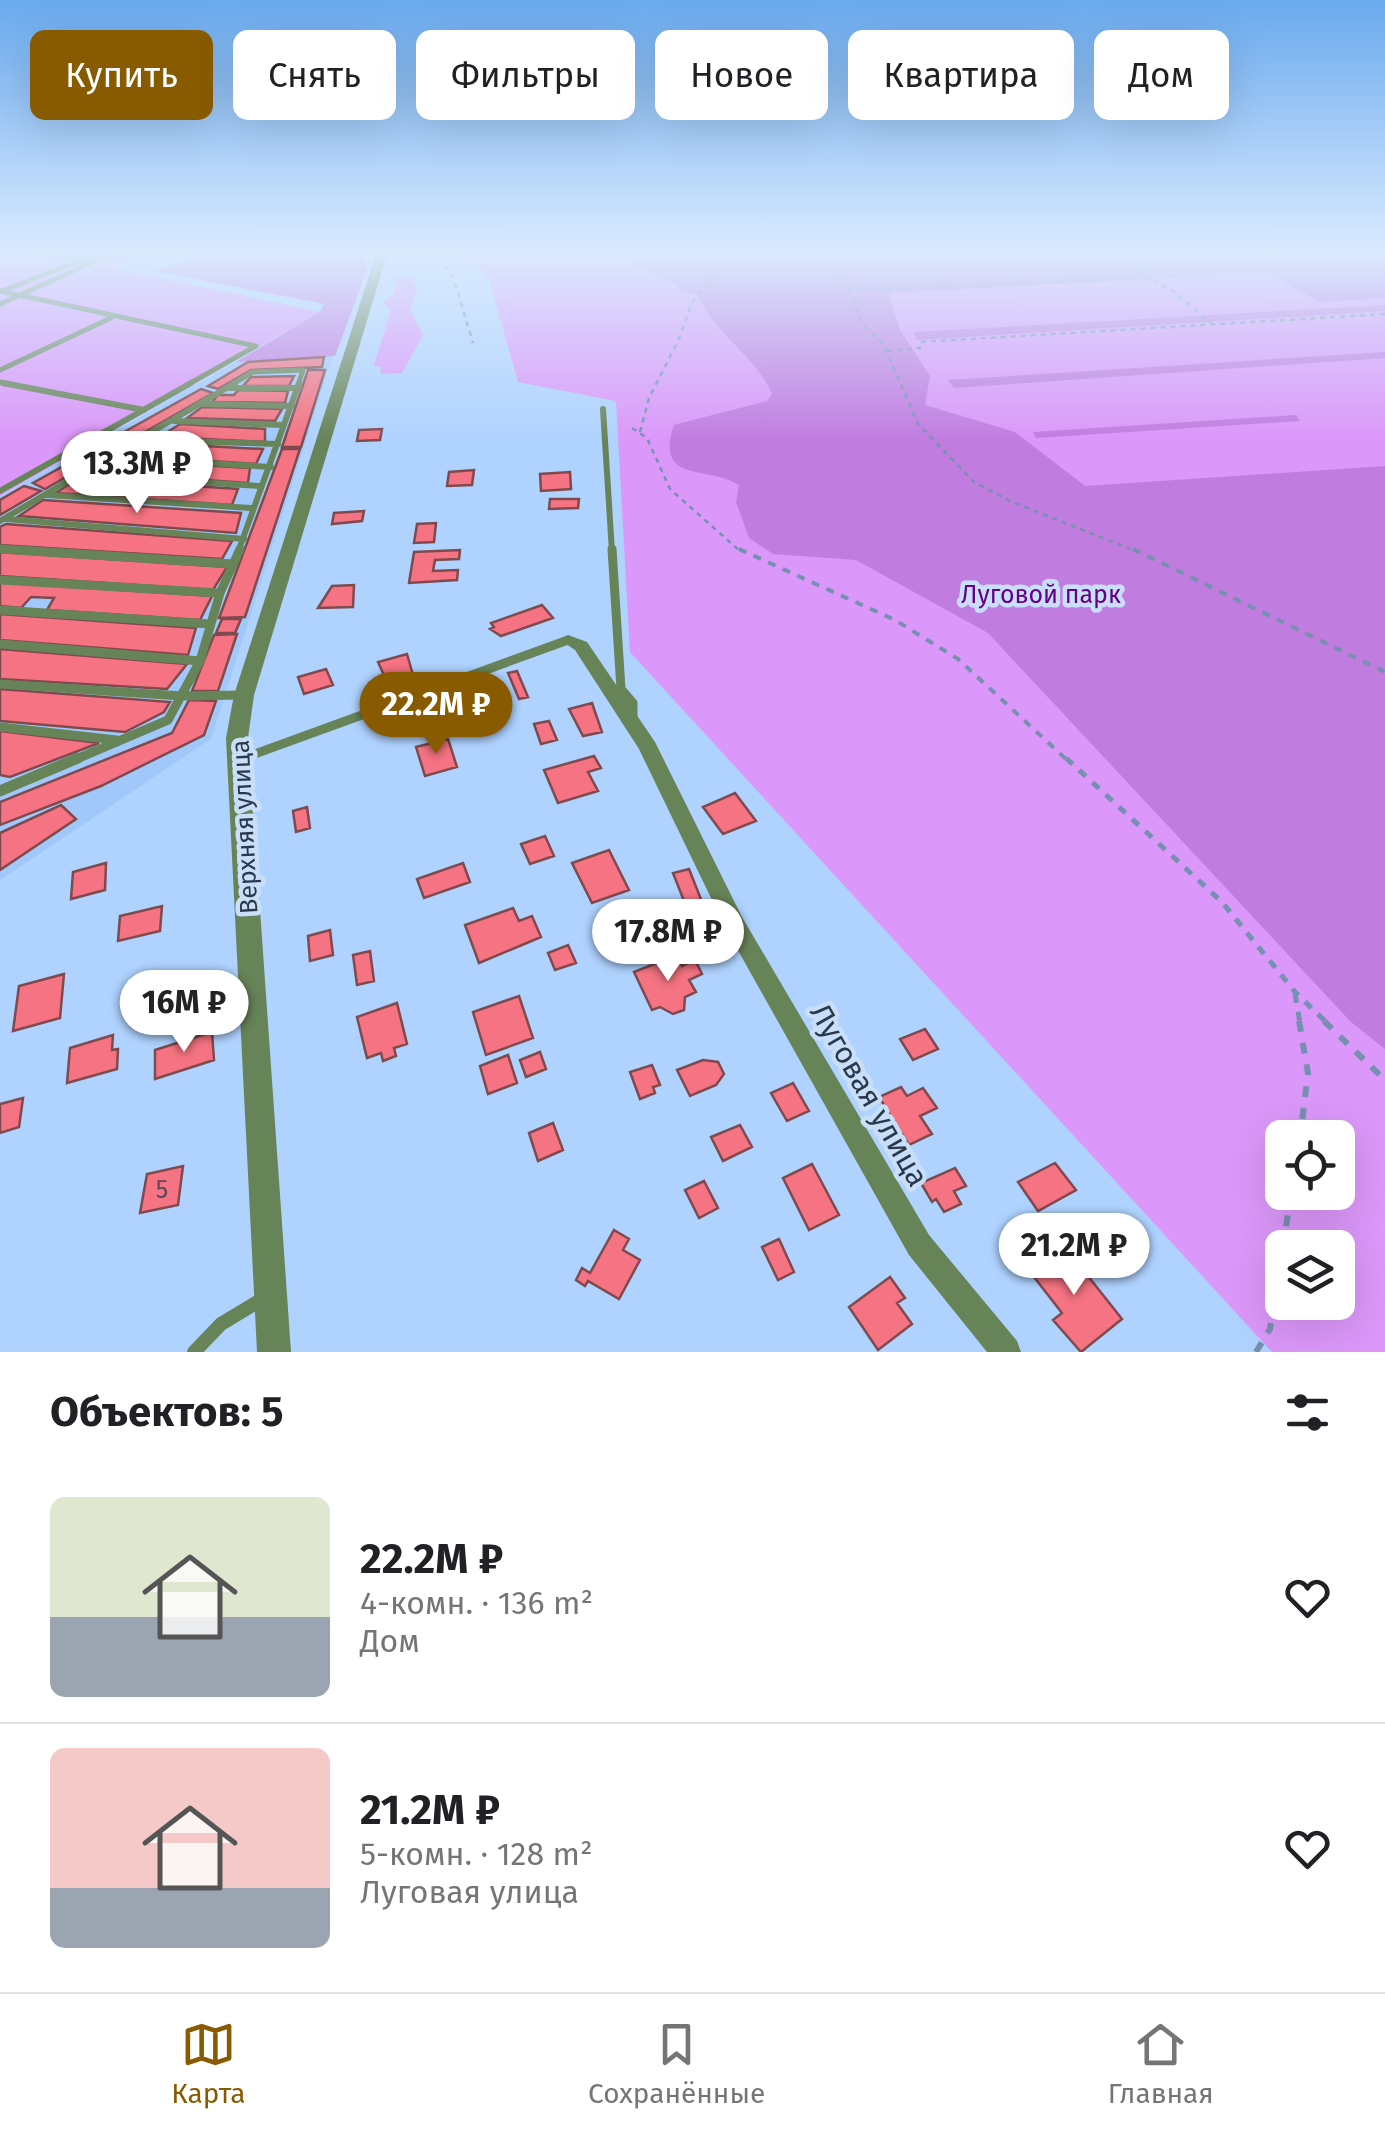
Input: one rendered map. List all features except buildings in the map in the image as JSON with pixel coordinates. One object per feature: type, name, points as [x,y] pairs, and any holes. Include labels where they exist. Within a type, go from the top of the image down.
[{"type":"street","name":"Верхняя улица","points":[[274,1352],[239,760],[244,695],[363,314]]},
{"type":"street","name":"Луговая улица","points":[[568,640],[580,646],[640,736],[743,938],[919,1245],[1006,1352]]},
{"type":"lane","points":[[0,491],[256,346],[94,314]]},
{"type":"lane","points":[[0,370],[111,318]]},
{"type":"lane","points":[[0,791],[168,720],[200,661],[209,624],[303,370],[253,372],[2,520]]},
{"type":"lane","points":[[0,382],[144,410]]},
{"type":"lane","points":[[226,388],[299,388]]},
{"type":"lane","points":[[200,404],[292,406]]},
{"type":"lane","points":[[603,409],[621,689],[632,703],[640,736]]},
{"type":"lane","points":[[172,421],[284,425]]},
{"type":"lane","points":[[137,440],[278,444]]},
{"type":"lane","points":[[109,456],[270,467]]},
{"type":"lane","points":[[80,475],[259,486]]},
{"type":"lane","points":[[44,495],[251,508]]},
{"type":"lane","points":[[2,520],[244,538]]},
{"type":"lane","points":[[0,549],[233,564]]},
{"type":"lane","points":[[0,580],[220,593]]},
{"type":"lane","points":[[0,610],[209,624]]},
{"type":"lane","points":[[239,760],[568,640]]},
{"type":"lane","points":[[0,644],[200,661]]},
{"type":"lane","points":[[0,684],[182,696],[244,695]]},
{"type":"lane","points":[[0,726],[121,740]]},
{"type":"lane","points":[[0,780],[19,783]]},
{"type":"lane","points":[[194,1352],[221,1324],[271,1294]]},
{"type":"path","points":[[464,314],[473,343]]},
{"type":"path","points":[[640,432],[641,420],[688,314]]},
{"type":"path","points":[[859,314],[888,351],[918,424],[974,482],[1010,501],[1108,536],[1385,672]]},
{"type":"path","points":[[1200,314],[1213,325]]},
{"type":"path","points":[[888,351],[913,350],[920,348],[920,342],[1384,314]]},
{"type":"path","points":[[632,428],[646,438],[670,488],[742,552],[895,620],[958,660],[1222,902],[1295,992],[1385,1080]]},
{"type":"path","points":[[1295,992],[1308,1073],[1302,1120]]},
{"type":"path","points":[[1256,1352],[1271,1320]]},
{"type":"shaded area","points":[[333,355],[211,739],[0,880],[0,497],[236,362]]},
{"type":"green space","points":[[0,314],[316,314],[0,496]]},
{"type":"green space","points":[[316,314],[351,314],[335,356],[236,362]]},
{"type":"green space","points":[[390,314],[412,314],[423,335],[402,373],[380,374],[381,367],[374,365]]},
{"type":"green space","name":"Луговой парк","points":[[499,314],[1385,314],[1385,1352],[1272,1352],[630,652],[616,401],[518,382]]},
{"type":"green space","points":[[709,314],[895,314],[900,330],[930,376],[925,405],[1015,432],[1085,486],[1385,466],[1385,1049],[1351,1022],[988,633],[856,560],[773,554],[749,538],[736,502],[739,485],[678,465],[671,456],[674,425],[767,401],[772,394],[756,368]]},
{"type":"green space","points":[[1226,314],[1335,314],[917,340],[914,332]]},
{"type":"green space","points":[[1385,352],[1385,358],[954,388],[948,380]]},
{"type":"green space","points":[[1296,415],[1300,421],[1036,438],[1033,432]]}]
